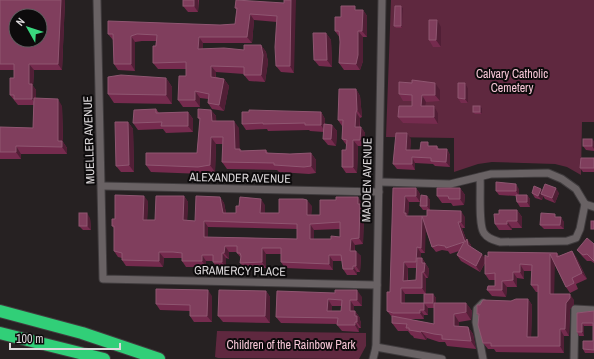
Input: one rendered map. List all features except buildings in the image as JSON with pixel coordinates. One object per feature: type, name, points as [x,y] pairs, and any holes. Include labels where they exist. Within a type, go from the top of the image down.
[{"type":"highway","points":[[0,310],[82,333],[159,359]]},
{"type":"highway","points":[[0,333],[104,359]]},
{"type":"street","name":"MUELLER AVENUE","points":[[97,0],[103,279]]},
{"type":"street","name":"MADDEN AVENUE","points":[[373,359],[376,347],[382,0]]},
{"type":"street","points":[[380,182],[450,184],[491,174],[548,173],[562,179],[576,189],[585,204],[594,207]]},
{"type":"street","points":[[480,177],[481,222],[483,232],[492,240],[500,242],[567,241],[576,238],[580,228],[585,204]]},
{"type":"street","name":"ALEXANDER AVENUE","points":[[102,186],[379,192]]},
{"type":"street","name":"GRAMERCY PLACE","points":[[103,279],[377,285]]},
{"type":"street","points":[[483,359],[476,322],[477,309],[486,301],[494,301]]},
{"type":"street","points":[[574,359],[575,309],[594,310]]},
{"type":"street","points":[[376,347],[442,359]]},
{"type":"green space","name":"Calvary Catholic Cemetery","points":[[391,0],[594,0],[594,122],[582,122],[581,175],[567,167],[555,164],[492,162],[478,164],[454,172],[454,138],[386,137]]},
{"type":"green space","name":"Children of the Rainbow Park","points":[[217,331],[366,333],[366,346],[359,359],[218,358],[215,357]]}]
